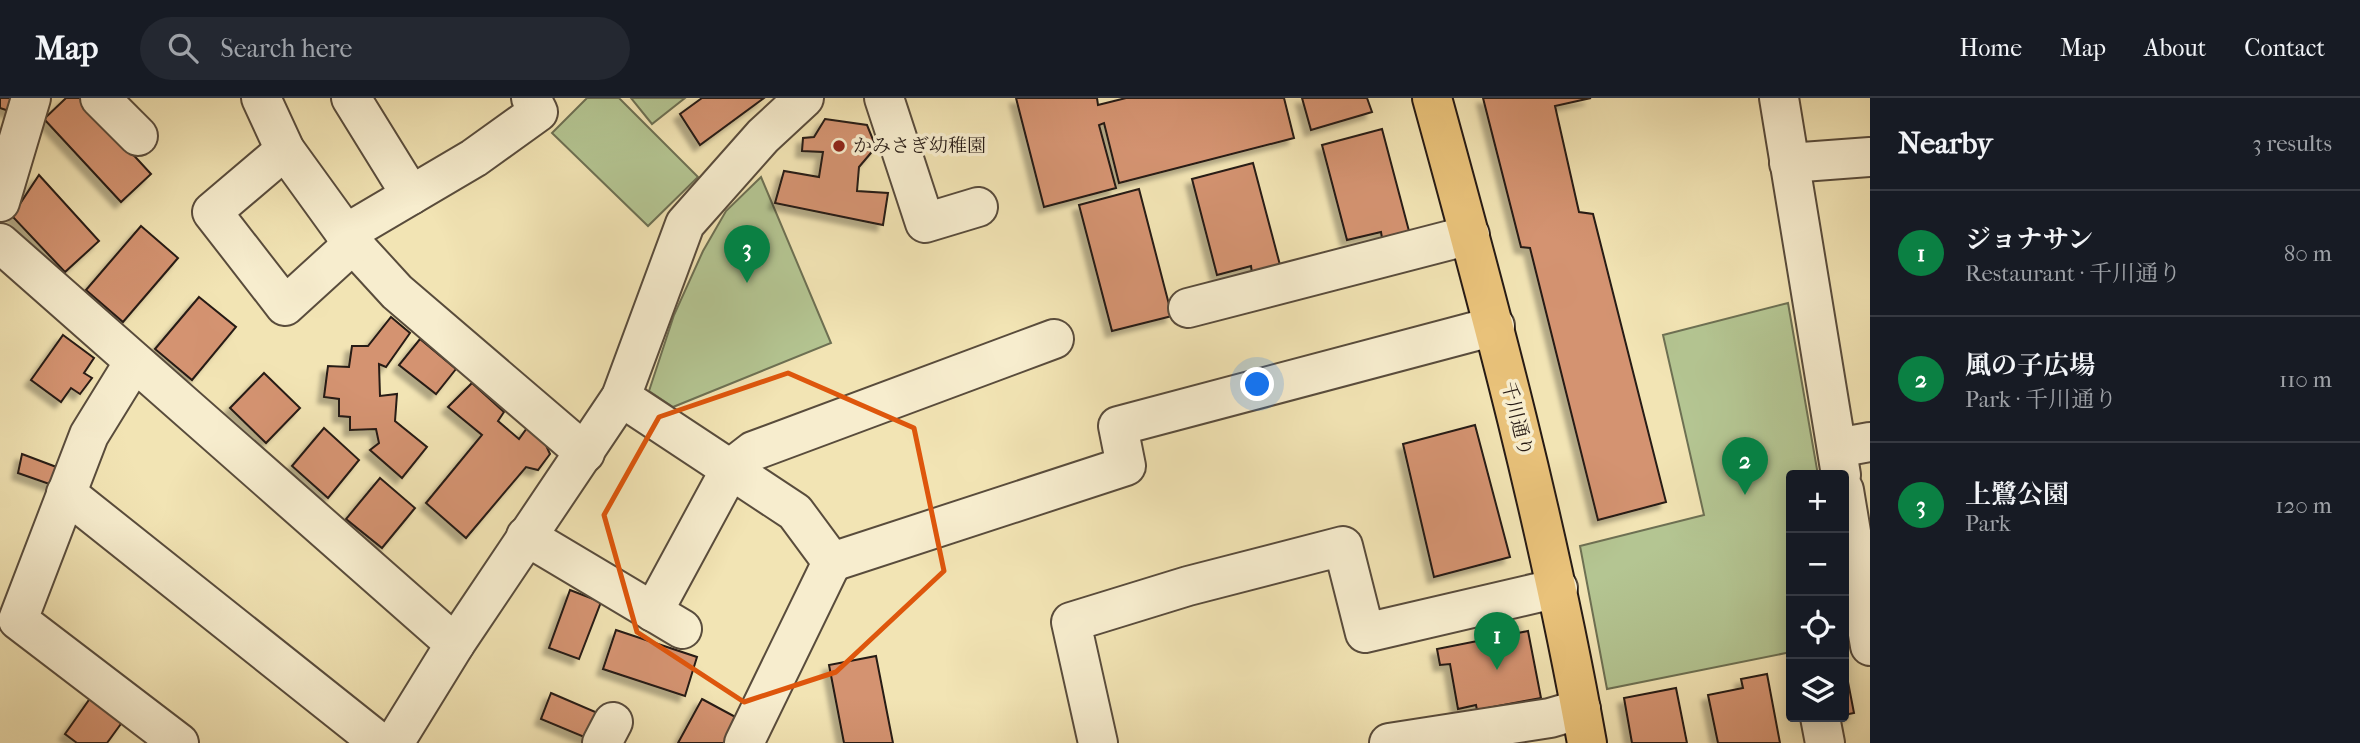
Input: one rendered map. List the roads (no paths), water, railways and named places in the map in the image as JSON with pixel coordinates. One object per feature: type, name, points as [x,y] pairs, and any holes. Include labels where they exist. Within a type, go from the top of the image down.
[{"type":"main road","name":"千川通り","points":[[1432,98],[1495,326],[1558,588],[1584,726]]},
{"type":"street","points":[[0,202],[32,98]]},
{"type":"street","points":[[100,98],[138,135]]},
{"type":"street","points":[[261,98],[285,150],[349,239],[397,292],[585,453]]},
{"type":"street","points":[[351,98],[411,195]]},
{"type":"street","points":[[285,150],[212,212],[285,306],[349,239],[411,195],[474,158],[538,112],[531,98]]},
{"type":"street","points":[[394,743],[455,644],[621,397],[685,224],[763,136],[804,98]]},
{"type":"street","points":[[884,98],[925,223],[978,207]]},
{"type":"street","points":[[1779,98],[1789,163],[1849,455]]},
{"type":"street","points":[[1789,163],[1870,157]]},
{"type":"street","points":[[1188,308],[1470,235]]},
{"type":"street","points":[[0,243],[455,644]]},
{"type":"street","points":[[744,743],[832,562],[1126,466],[1118,426],[1495,326]]},
{"type":"street","points":[[526,536],[668,620],[731,468],[753,451],[1054,339]]},
{"type":"street","points":[[134,362],[89,435],[18,620],[179,743]]},
{"type":"street","points":[[621,397],[795,512],[832,562]]},
{"type":"street","points":[[66,493],[380,743]]},
{"type":"street","points":[[1849,520],[1870,646]]},
{"type":"street","points":[[1098,743],[1071,622],[1188,586],[1339,530],[1365,633],[1558,588]]},
{"type":"street","points":[[1849,662],[1870,657]]},
{"type":"street","points":[[1389,743],[1550,718],[1584,726]]},
{"type":"street","points":[[1821,722],[1825,743]]},
{"type":"place","name":"かみさぎ幼稚園","points":[[839,146]]},
{"type":"place","name":"上鷺公園","points":[[747,283]]},
{"type":"place","name":"風の子広場","points":[[1745,495]]},
{"type":"place","name":"ジョナサン","points":[[1497,670]]}]
